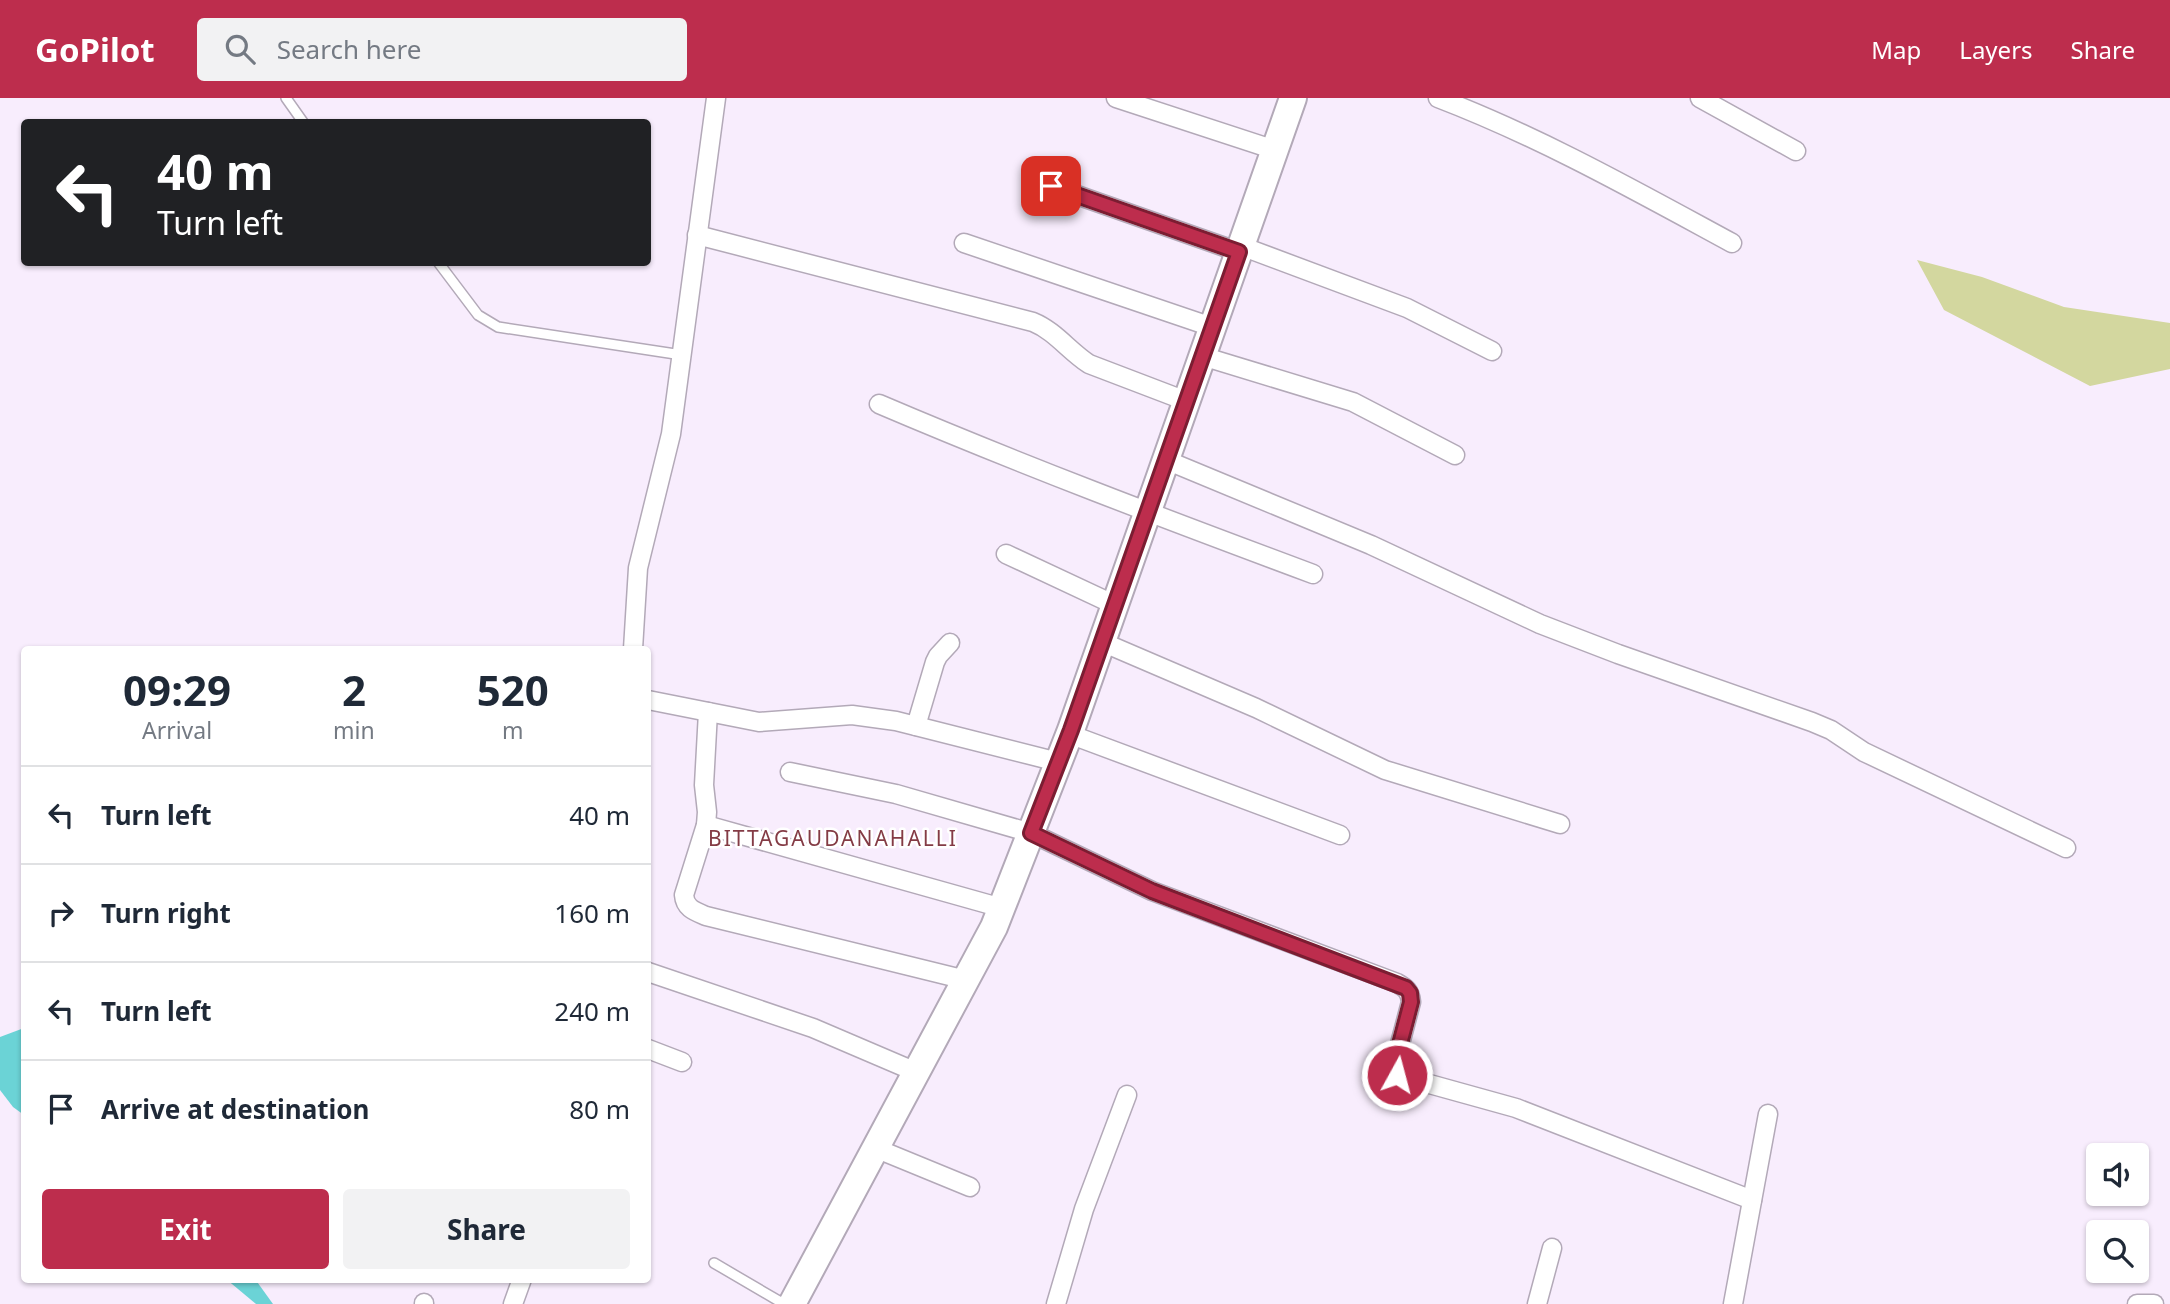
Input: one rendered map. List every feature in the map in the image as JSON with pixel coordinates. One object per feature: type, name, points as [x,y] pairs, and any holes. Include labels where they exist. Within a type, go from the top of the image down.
[{"type":"main road","points":[[792,1304],[1002,908],[1069,734],[1293,98]]},
{"type":"street","points":[[633,646],[638,568],[671,433],[716,98]]},
{"type":"street","points":[[1116,98],[1275,150]]},
{"type":"street","points":[[1438,98],[1477,113],[1622,183],[1732,243]]},
{"type":"street","points":[[1700,98],[1796,151]]},
{"type":"street","points":[[1051,186],[1407,308],[1492,351]]},
{"type":"street","points":[[697,235],[1033,322],[1046,327],[1089,364],[1186,401]]},
{"type":"street","points":[[964,243],[1212,327]]},
{"type":"street","points":[[1202,356],[1353,402],[1455,455]]},
{"type":"street","points":[[879,404],[951,435],[1313,574]]},
{"type":"street","points":[[1166,460],[1371,545],[1540,624],[1821,726],[1864,752],[2066,848]]},
{"type":"street","points":[[1006,554],[1115,605]]},
{"type":"street","points":[[1102,642],[1256,708],[1367,763],[1560,824]]},
{"type":"street","points":[[916,726],[935,662],[950,643]]},
{"type":"street","points":[[651,701],[759,722],[852,715],[916,726],[1058,762]]},
{"type":"street","points":[[708,712],[704,785],[706,825],[684,895],[691,910],[706,916],[966,980]]},
{"type":"street","points":[[1069,734],[1339,835]]},
{"type":"street","points":[[790,772],[896,793],[1031,833],[1152,891],[1406,988],[1411,1002],[1395,1063],[1397,1075],[1516,1108],[1752,1200]]},
{"type":"street","points":[[706,825],[1002,908]]},
{"type":"street","points":[[651,973],[813,1028],[916,1072]]},
{"type":"street","points":[[651,1050],[682,1062]]},
{"type":"street","points":[[1056,1304],[1084,1209],[1127,1095]]},
{"type":"street","points":[[1733,1304],[1769,1114]]},
{"type":"street","points":[[875,1148],[970,1188]]},
{"type":"street","points":[[1537,1304],[1552,1248]]},
{"type":"street","points":[[517,1302],[522,1283]]},
{"type":"street","points":[[2137,1304],[2154,1304]]},
{"type":"lane","points":[[286,98],[301,119]]},
{"type":"lane","points":[[442,266],[478,315],[498,327],[682,355]]},
{"type":"lane","points":[[714,1263],[784,1304]]},
{"type":"green space","points":[[1917,260],[1982,277],[2064,307],[2170,323],[2170,369],[2090,386],[1944,310]]},
{"type":"water","points":[[21,1029],[21,1113],[0,1090],[0,1037]]},
{"type":"water","points":[[231,1283],[258,1283],[273,1304],[256,1304]]},
{"type":"district","name":"BITTAGAUDANAHALLI","points":[[833,839]]},
{"type":"route","points":[[1051,186],[1239,252],[1071,730],[1031,833],[1152,891],[1406,988],[1411,1002],[1395,1063],[1397,1075]]}]
